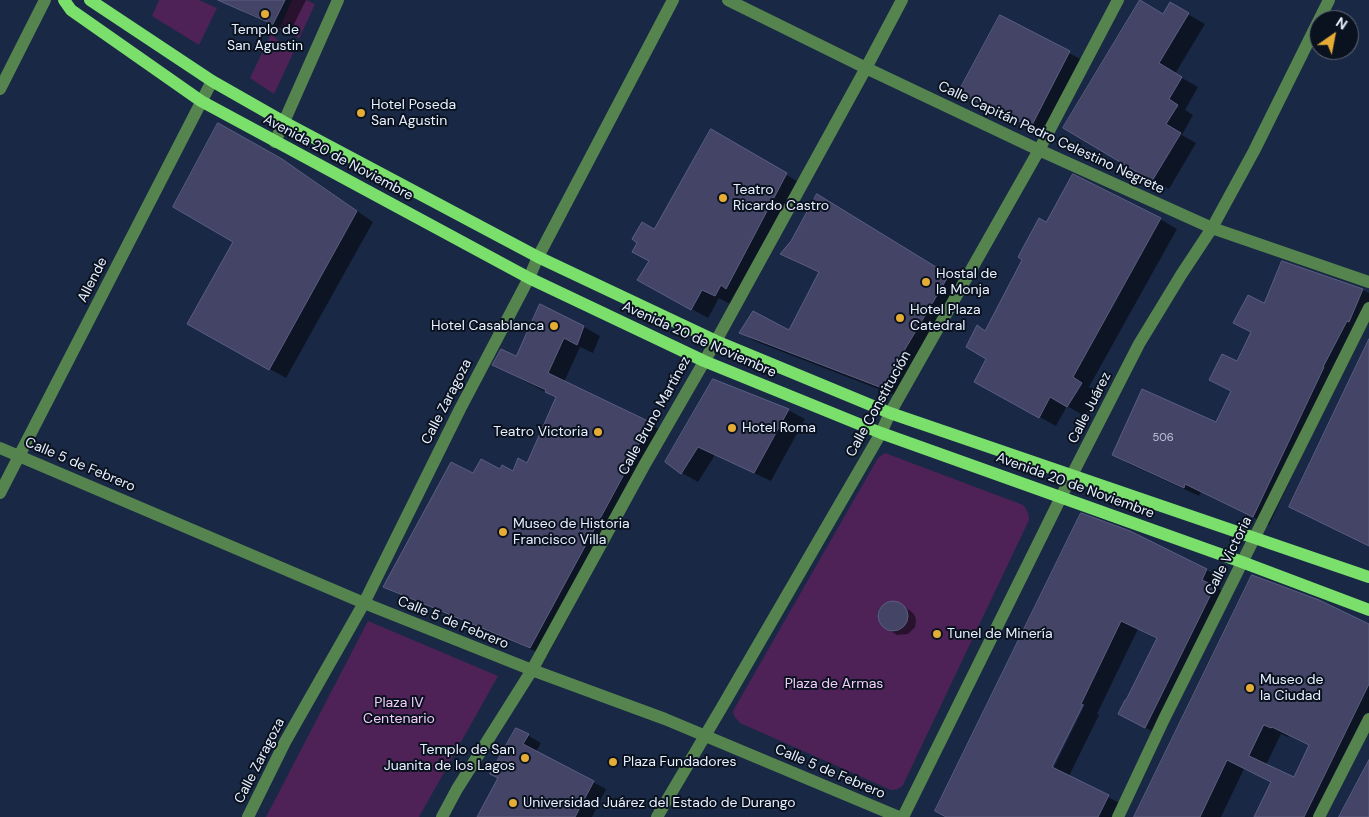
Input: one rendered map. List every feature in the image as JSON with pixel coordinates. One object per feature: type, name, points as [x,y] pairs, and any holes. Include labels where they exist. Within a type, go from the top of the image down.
[{"type":"main road","name":"Avenida 20 de Noviembre","points":[[64,0],[71,10],[201,101],[529,278],[704,361],[881,433],[1242,562],[1369,610]]},
{"type":"main road","name":"Avenida 20 de Noviembre","points":[[90,0],[212,80],[284,122],[538,257],[716,341],[890,413],[1369,577]]},
{"type":"street","points":[[0,89],[45,0]]},
{"type":"street","points":[[275,142],[338,0]]},
{"type":"street","name":"Calle Zaragoza","points":[[248,817],[286,742],[364,603],[460,409],[673,0]]},
{"type":"street","name":"Calle Capitán Pedro Celestino Negrete","points":[[728,0],[1039,150],[1212,228],[1369,282]]},
{"type":"street","name":"Calle Bruno Martínez","points":[[442,817],[457,789],[532,670],[645,464],[716,341],[902,0]]},
{"type":"street","name":"Calle Constitución","points":[[657,817],[706,736],[881,433],[890,413],[1039,150],[1118,0]]},
{"type":"street","name":"Calle Juárez","points":[[903,817],[1139,344],[1212,228],[1254,151],[1309,40]]},
{"type":"street","name":"Allende","points":[[0,493],[212,80]]},
{"type":"street","name":"Calle Victoria","points":[[1118,817],[1242,562],[1369,308]]},
{"type":"street","name":"Calle 5 de Febrero","points":[[0,448],[364,603],[532,670],[665,719],[898,817]]},
{"type":"street","points":[[1319,817],[1369,719]]},
{"type":"green space","points":[[159,0],[199,0],[217,8],[199,45],[152,16]]},
{"type":"green space","points":[[292,0],[306,0],[315,4],[299,39],[291,30],[279,30]]},
{"type":"green space","points":[[271,34],[285,46],[296,47],[274,94],[250,78]]},
{"type":"green space","name":"Plaza de Armas","points":[[885,453],[1023,505],[1028,512],[1029,518],[903,785],[893,790],[740,723],[734,716],[733,711],[878,458]],"holes":[[[892,601],[905,608],[908,619],[901,630],[894,632],[887,630],[881,625],[878,619],[878,612],[882,606]]]},
{"type":"green space","name":"Plaza IV Centenario","points":[[368,621],[498,676],[419,817],[266,817]]},
{"type":"building","name":"Templo de San Agustin","points":[[218,0],[285,0],[273,24]]},
{"type":"building","points":[[1140,0],[1163,14],[1170,2],[1189,13],[1159,63],[1182,77],[1169,99],[1178,105],[1166,124],[1181,133],[1152,181],[1063,128]]},
{"type":"building","points":[[1000,15],[1070,51],[1031,127],[958,93]]},
{"type":"building","points":[[218,123],[282,159],[357,211],[269,370],[187,324],[233,242],[173,207]]},
{"type":"building","name":"Teatro Ricardo Castro","points":[[711,129],[787,173],[726,289],[721,285],[715,296],[702,290],[691,310],[637,280],[649,261],[632,252],[637,243],[632,239],[642,222],[654,229]]},
{"type":"building","points":[[1073,174],[1161,218],[1073,377],[1082,383],[1067,407],[1050,397],[1039,418],[974,382],[986,359],[966,347],[977,325],[985,331],[1022,260],[1018,257],[1039,218],[1046,222]]},
{"type":"building","points":[[817,194],[949,275],[882,388],[739,333],[753,311],[789,330],[819,272],[780,254],[791,241]]},
{"type":"building","points":[[1282,261],[1363,289],[1349,322],[1347,321],[1323,367],[1253,517],[1185,484],[1184,488],[1112,455],[1142,389],[1216,422],[1231,391],[1209,380],[1222,354],[1237,361],[1251,332],[1233,323],[1248,295],[1264,303]]},
{"type":"building","name":"Museo de Historia Francisco Villa","points":[[540,304],[584,326],[577,345],[564,338],[548,373],[650,422],[622,478],[530,648],[383,587],[451,462],[473,473],[481,459],[500,469],[502,465],[513,471],[518,458],[527,463],[556,397],[545,392],[546,390],[492,365],[501,349],[516,356]]},
{"type":"building","points":[[1369,339],[1369,546],[1289,507]]},
{"type":"building","name":"Hotel Roma","points":[[713,379],[789,409],[754,473],[698,447],[681,474],[665,462]]},
{"type":"building","points":[[1081,513],[1130,531],[1207,569],[1202,580],[1215,586],[1145,728],[1118,714],[1157,638],[1121,621],[1081,704],[1083,705],[1052,767],[1109,795],[1098,817],[946,817],[935,811]]},
{"type":"building","points":[[1252,575],[1319,600],[1369,624],[1369,684],[1304,817],[1254,817],[1271,782],[1227,760],[1200,817],[1134,817]],"holes":[[[1264,725],[1309,745],[1294,777],[1249,756]]]},
{"type":"building","points":[[893,601],[904,605],[908,616],[904,627],[893,631],[882,627],[878,616],[882,605]]},
{"type":"building","points":[[516,728],[529,734],[523,744],[594,781],[575,817],[477,817],[498,778],[490,774]]},
{"type":"building","points":[[1369,760],[1369,817],[1339,817]]},
{"type":"place","name":"Templo de San Agustin","points":[[265,14]]},
{"type":"place","name":"Hotel Poseda San Agustin","points":[[361,113]]},
{"type":"place","name":"Teatro Ricardo Castro","points":[[723,198]]},
{"type":"place","name":"Hostal de la Monja","points":[[926,282]]},
{"type":"place","name":"Hotel Plaza Catedral","points":[[900,318]]},
{"type":"place","name":"Hotel Casablanca","points":[[554,326]]},
{"type":"place","name":"Hotel Roma","points":[[732,428]]},
{"type":"place","name":"Teatro Victoria","points":[[598,432]]},
{"type":"place","name":"Museo de Historia Francisco Villa","points":[[503,532]]},
{"type":"place","name":"Tunel de Minería","points":[[937,634]]},
{"type":"place","name":"Museo de la Ciudad","points":[[1250,688]]},
{"type":"place","name":"Templo de San Juanita de los Lagos","points":[[525,758]]},
{"type":"place","name":"Plaza Fundadores","points":[[613,762]]},
{"type":"place","name":"Universidad Juárez del Estado de Durango","points":[[513,803]]}]
